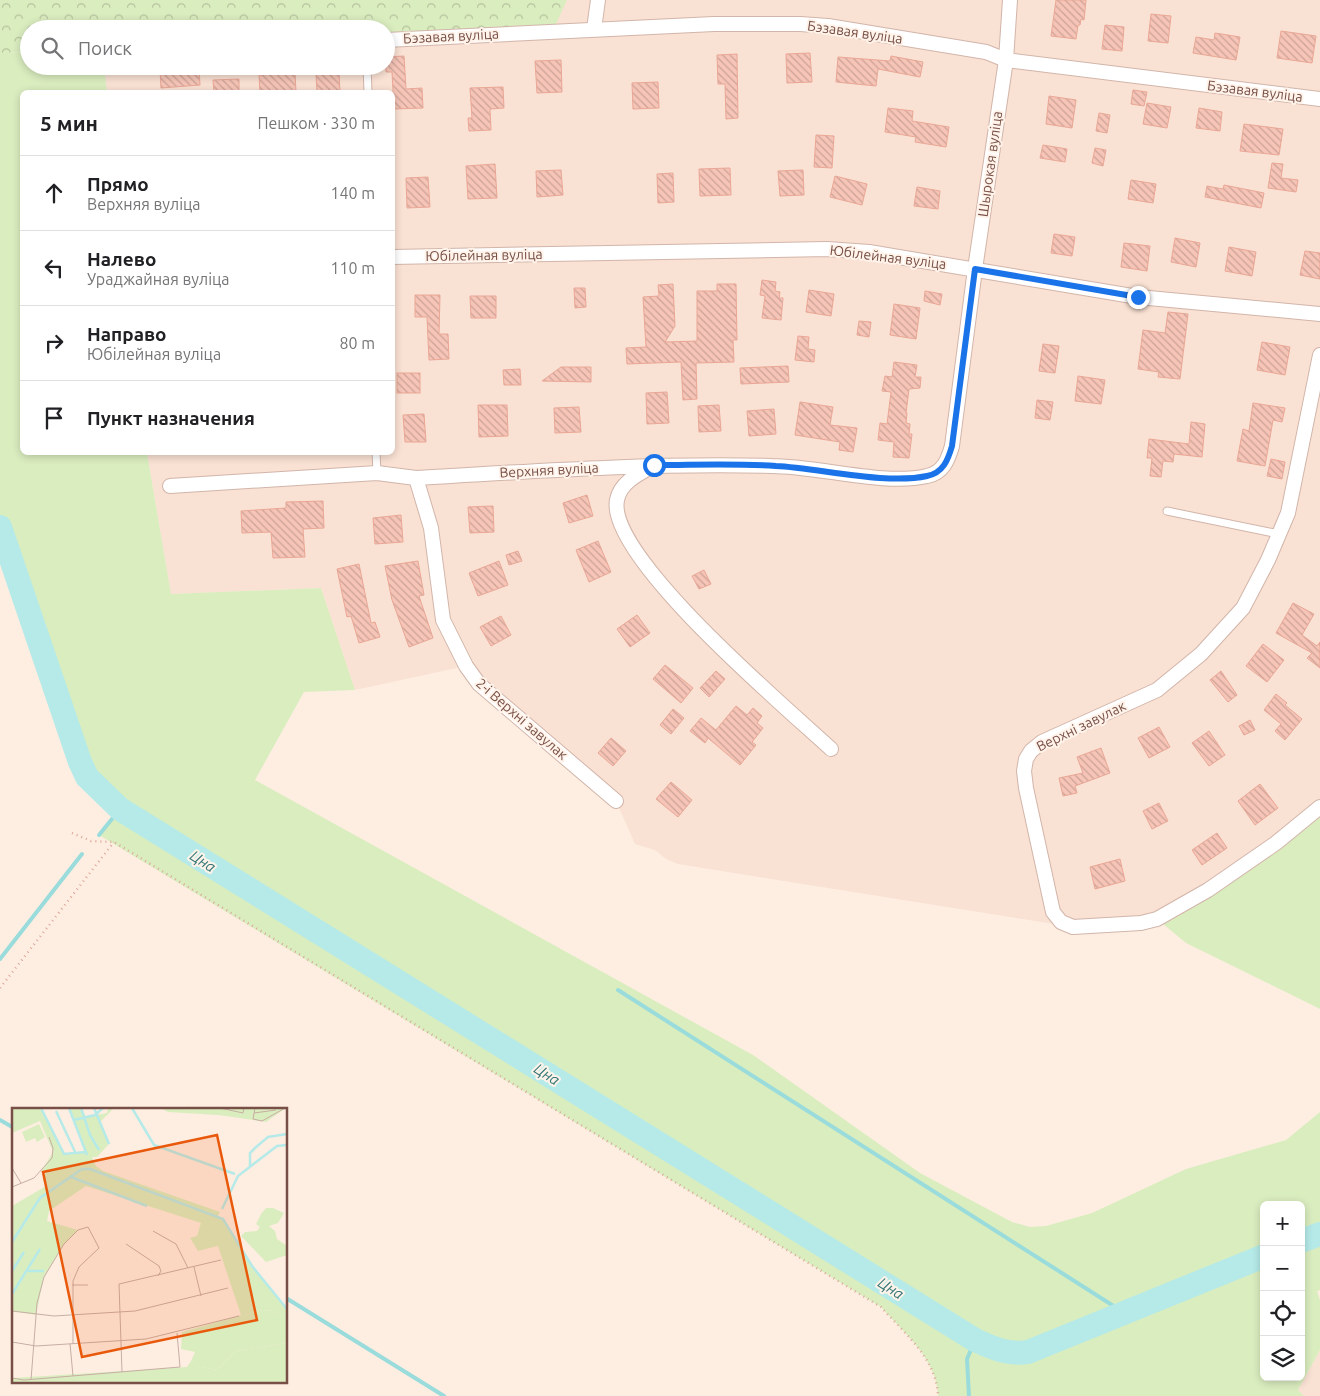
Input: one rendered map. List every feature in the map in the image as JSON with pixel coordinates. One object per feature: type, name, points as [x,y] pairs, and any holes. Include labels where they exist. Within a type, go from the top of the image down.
[{"type":"street","points":[[594,29],[598,0]]},
{"type":"street","name":"Шырокая вуліца","points":[[928,476],[938,472],[947,462],[952,446],[975,269],[1006,60],[1010,0]]},
{"type":"street","name":"Бэзавая вуліца","points":[[395,40],[714,24],[819,25],[986,52],[1006,60],[1320,99]]},
{"type":"street","name":"Юбілейная вуліца","points":[[395,257],[828,249],[869,252],[1138,297],[1320,314]]},
{"type":"street","name":"Верхні завулак","points":[[1320,355],[1288,513],[1243,608],[1202,654],[1157,690],[1042,742],[1031,751],[1026,759],[1024,770],[1026,788],[1053,912],[1061,922],[1073,927],[1140,923],[1157,919],[1202,894],[1269,848],[1320,807]]},
{"type":"street","points":[[654,465],[634,477],[624,486],[617,499],[617,512],[627,537],[653,574],[709,637],[831,749]]},
{"type":"street","name":"Верхняя вуліца","points":[[170,486],[376,473],[416,478],[654,465],[775,466],[903,478],[928,476]]},
{"type":"street","name":"2-і Верхні завулак","points":[[416,478],[431,528],[443,620],[466,666],[479,684],[616,801]]},
{"type":"lane","points":[[367,75],[368,90]]},
{"type":"lane","points":[[376,455],[376,473]]},
{"type":"lane","points":[[1167,511],[1279,534]]},
{"type":"path","points":[[72,833],[91,842],[114,842],[881,1307],[927,1359],[938,1386],[938,1396]]},
{"type":"path","points":[[0,988],[114,842]]},
{"type":"shaded area","points":[[567,0],[1320,0],[1320,807],[1157,919],[1073,927],[678,864],[666,859],[655,850],[635,844],[616,801],[466,666],[355,690],[321,588],[171,594],[147,455],[395,455],[395,90],[107,90],[105,75],[395,75],[395,42]]},
{"type":"shaded area","points":[[1320,1350],[1320,1396],[1304,1396],[1298,1390],[1303,1381],[1305,1381],[1305,1377]]},
{"type":"green space","points":[[0,0],[567,0],[555,26],[395,34],[395,20],[20,20],[20,52],[0,53]]},
{"type":"green space","points":[[20,52],[20,75],[105,75],[107,90],[20,90],[20,455],[147,455],[171,594],[321,588],[355,690],[304,692],[255,780],[753,1055],[920,1173],[1012,1222],[1030,1227],[1046,1226],[1092,1213],[1186,1169],[1286,1140],[1320,1112],[1320,1290],[1317,1291],[1320,1300],[1320,1350],[1305,1377],[1305,1201],[1260,1201],[1260,1381],[1303,1381],[1298,1390],[1304,1396],[938,1396],[932,1370],[926,1358],[881,1307],[99,835],[120,809],[87,777],[80,762],[0,527],[0,53]]},
{"type":"green space","points":[[1320,807],[1320,1009],[1186,943],[1157,919]]},
{"type":"building","points":[[1056,0],[1086,0],[1084,20],[1081,19],[1080,25],[1078,25],[1076,39],[1051,36]]},
{"type":"building","points":[[1151,14],[1171,16],[1168,43],[1148,41]]},
{"type":"building","points":[[1105,25],[1124,27],[1122,51],[1102,49]]},
{"type":"building","points":[[1281,31],[1316,36],[1312,63],[1277,58]]},
{"type":"building","points":[[1215,33],[1240,37],[1236,60],[1193,53],[1196,37],[1214,40]]},
{"type":"building","points":[[810,53],[812,82],[787,83],[786,54]]},
{"type":"building","points":[[737,54],[738,118],[726,119],[725,84],[718,84],[717,55]]},
{"type":"building","points":[[395,56],[404,56],[406,89],[422,88],[423,108],[395,109],[395,90],[393,90],[392,75],[395,75]]},
{"type":"building","points":[[891,56],[923,62],[920,77],[878,69],[876,86],[836,82],[838,57],[890,61]]},
{"type":"building","points":[[561,60],[562,92],[537,93],[535,61]]},
{"type":"building","points":[[160,75],[199,75],[200,85],[161,88]]},
{"type":"building","points":[[259,75],[295,75],[296,90],[260,90]]},
{"type":"building","points":[[316,75],[339,75],[340,90],[317,90]]},
{"type":"building","points":[[239,79],[239,90],[214,90],[213,80]]},
{"type":"building","points":[[658,82],[659,108],[633,109],[632,83]]},
{"type":"building","points":[[503,87],[504,108],[490,109],[491,130],[469,131],[468,118],[472,118],[470,88]]},
{"type":"building","points":[[1133,90],[1147,92],[1144,106],[1131,104]]},
{"type":"building","points":[[1049,96],[1076,100],[1072,128],[1046,124]]},
{"type":"building","points":[[1147,103],[1171,107],[1167,128],[1143,124]]},
{"type":"building","points":[[888,108],[913,111],[912,121],[949,127],[946,147],[915,142],[916,137],[885,132]]},
{"type":"building","points":[[1199,108],[1222,112],[1220,131],[1196,128]]},
{"type":"building","points":[[1099,113],[1110,115],[1107,133],[1096,131]]},
{"type":"building","points":[[1244,124],[1283,129],[1279,155],[1240,151]]},
{"type":"building","points":[[816,135],[834,136],[832,168],[814,167]]},
{"type":"building","points":[[1043,145],[1067,149],[1065,162],[1040,158]]},
{"type":"building","points":[[1095,148],[1106,150],[1103,166],[1092,163]]},
{"type":"building","points":[[1272,163],[1283,164],[1281,178],[1298,180],[1296,192],[1268,188]]},
{"type":"building","points":[[495,164],[497,198],[468,199],[466,166]]},
{"type":"building","points":[[730,168],[731,195],[700,196],[699,169]]},
{"type":"building","points":[[561,170],[563,195],[537,197],[536,171]]},
{"type":"building","points":[[803,170],[804,195],[780,196],[778,171]]},
{"type":"building","points":[[673,173],[674,202],[658,203],[657,174]]},
{"type":"building","points":[[835,176],[867,184],[862,205],[830,197]]},
{"type":"building","points":[[428,177],[430,207],[407,208],[406,178]]},
{"type":"building","points":[[1131,180],[1156,184],[1153,203],[1128,199]]},
{"type":"building","points":[[1224,185],[1264,193],[1261,208],[1205,197],[1207,186],[1223,189]]},
{"type":"building","points":[[917,187],[940,191],[938,209],[914,206]]},
{"type":"building","points":[[1054,234],[1075,237],[1072,256],[1051,253]]},
{"type":"building","points":[[1175,238],[1200,243],[1196,267],[1171,262]]},
{"type":"building","points":[[1124,243],[1150,246],[1147,271],[1121,267]]},
{"type":"building","points":[[1229,247],[1256,252],[1252,276],[1225,271]]},
{"type":"building","points":[[1305,251],[1320,253],[1320,279],[1300,275]]},
{"type":"building","points":[[762,280],[776,282],[775,291],[780,292],[779,298],[783,298],[781,320],[762,318],[765,296],[760,295]]},
{"type":"building","points":[[673,284],[675,326],[665,342],[697,341],[697,291],[717,291],[717,284],[736,284],[737,340],[733,340],[734,362],[696,363],[697,399],[683,400],[681,362],[627,364],[626,348],[646,347],[643,297],[659,296],[658,285]]},
{"type":"building","points":[[574,288],[585,288],[586,307],[575,308]]},
{"type":"building","points":[[809,290],[834,294],[831,316],[806,312]]},
{"type":"building","points":[[925,291],[942,294],[940,305],[924,301]]},
{"type":"building","points":[[415,295],[440,295],[439,334],[448,334],[449,359],[429,360],[427,317],[415,317]]},
{"type":"building","points":[[470,296],[496,296],[496,318],[471,318]]},
{"type":"building","points":[[894,304],[920,308],[916,339],[890,335]]},
{"type":"building","points":[[1168,312],[1188,314],[1180,379],[1158,377],[1159,372],[1138,369],[1143,330],[1165,333]]},
{"type":"building","points":[[859,321],[871,322],[869,337],[857,335]]},
{"type":"building","points":[[798,336],[809,337],[808,349],[815,350],[814,362],[795,360]]},
{"type":"building","points":[[1262,342],[1290,347],[1285,375],[1257,370]]},
{"type":"building","points":[[1043,344],[1059,346],[1055,373],[1039,371]]},
{"type":"building","points":[[894,362],[917,365],[915,377],[921,377],[920,388],[909,389],[906,423],[910,424],[909,434],[912,434],[909,458],[893,457],[894,442],[878,440],[880,423],[887,424],[891,392],[882,391],[885,376],[892,377]]},
{"type":"building","points":[[788,366],[789,382],[741,384],[740,368]]},
{"type":"building","points":[[561,367],[591,367],[591,382],[542,381]]},
{"type":"building","points":[[520,369],[521,385],[504,385],[503,370]]},
{"type":"building","points":[[397,373],[420,373],[420,393],[397,393]]},
{"type":"building","points":[[1078,376],[1105,380],[1101,404],[1075,401]]},
{"type":"building","points":[[667,392],[669,423],[647,424],[646,393]]},
{"type":"building","points":[[1037,400],[1053,402],[1050,420],[1035,418]]},
{"type":"building","points":[[800,402],[833,407],[830,425],[857,428],[853,452],[839,450],[840,442],[795,435]]},
{"type":"building","points":[[1253,403],[1285,408],[1282,422],[1273,420],[1265,466],[1237,461],[1243,429],[1249,431]]},
{"type":"building","points":[[478,405],[507,405],[508,436],[479,437]]},
{"type":"building","points":[[719,405],[721,431],[699,432],[698,406]]},
{"type":"building","points":[[579,407],[581,432],[555,433],[554,408]]},
{"type":"building","points":[[774,409],[776,434],[749,436],[747,411]]},
{"type":"building","points":[[424,414],[426,442],[405,442],[403,415]]},
{"type":"building","points":[[1191,422],[1205,424],[1202,457],[1174,454],[1173,462],[1163,461],[1161,477],[1150,476],[1152,458],[1147,458],[1149,439],[1189,444]]},
{"type":"building","points":[[1271,459],[1285,462],[1282,479],[1267,476]]},
{"type":"building","points":[[587,495],[593,516],[569,523],[563,503]]},
{"type":"building","points":[[323,501],[324,528],[303,529],[305,557],[273,558],[271,532],[242,533],[241,511],[286,508],[286,502]]},
{"type":"building","points":[[493,506],[494,532],[470,533],[468,507]]},
{"type":"building","points":[[401,515],[403,542],[375,544],[373,518]]},
{"type":"building","points":[[598,541],[611,572],[589,582],[576,550]]},
{"type":"building","points":[[518,551],[522,561],[509,565],[506,555]]},
{"type":"building","points":[[418,561],[424,595],[419,596],[433,638],[409,647],[392,600],[385,566]]},
{"type":"building","points":[[499,561],[508,585],[478,596],[469,573]]},
{"type":"building","points":[[359,564],[371,623],[375,622],[380,637],[359,643],[351,616],[347,617],[337,569]]},
{"type":"building","points":[[704,570],[711,584],[699,589],[692,576]]},
{"type":"building","points":[[1293,603],[1314,614],[1302,635],[1317,646],[1320,642],[1320,668],[1307,658],[1312,653],[1276,633]]},
{"type":"building","points":[[637,615],[650,633],[630,647],[617,629]]},
{"type":"building","points":[[501,616],[511,635],[491,646],[480,627]]},
{"type":"building","points":[[1263,644],[1284,660],[1267,682],[1246,666]]},
{"type":"building","points":[[665,665],[693,688],[681,703],[653,679]]},
{"type":"building","points":[[716,671],[725,679],[709,697],[700,688]]},
{"type":"building","points":[[1221,671],[1237,695],[1228,702],[1210,680]]},
{"type":"building","points":[[1276,694],[1287,703],[1285,705],[1302,719],[1285,740],[1275,731],[1281,724],[1264,710]]},
{"type":"building","points":[[736,706],[747,715],[753,708],[762,716],[757,723],[763,728],[752,742],[756,745],[740,765],[708,738],[705,743],[690,731],[701,718],[716,730]]},
{"type":"building","points":[[673,709],[684,718],[671,734],[660,725]]},
{"type":"building","points":[[1250,720],[1255,730],[1244,735],[1239,726]]},
{"type":"building","points":[[1159,727],[1170,747],[1149,758],[1138,738]]},
{"type":"building","points":[[1209,731],[1225,755],[1209,766],[1192,743]]},
{"type":"building","points":[[611,738],[626,751],[613,766],[598,753]]},
{"type":"building","points":[[1101,748],[1110,773],[1075,786],[1077,793],[1063,796],[1059,778],[1083,773],[1077,757]]},
{"type":"building","points":[[671,782],[692,800],[678,817],[656,799]]},
{"type":"building","points":[[1260,784],[1278,808],[1255,825],[1238,801]]},
{"type":"building","points":[[1159,803],[1168,821],[1152,829],[1143,811]]},
{"type":"building","points":[[1217,833],[1227,848],[1202,865],[1192,850]]},
{"type":"building","points":[[1120,859],[1125,881],[1095,889],[1090,867]]},
{"type":"waterway","name":"Цна","points":[[0,527],[80,762],[87,777],[120,809],[975,1340],[1007,1352],[1028,1352],[1260,1258]]},
{"type":"waterway","points":[[99,835],[120,809]]},
{"type":"waterway","points":[[0,959],[82,854]]},
{"type":"waterway","points":[[618,990],[1123,1312]]},
{"type":"waterway","points":[[0,1120],[12,1127]]},
{"type":"waterway","name":"Цна","points":[[1305,1240],[1320,1234]]},
{"type":"waterway","points":[[288,1299],[444,1396]]},
{"type":"waterway","points":[[969,1396],[967,1359],[975,1340]]},
{"type":"route","points":[[654,465],[775,466],[903,478],[928,476],[938,472],[947,462],[952,446],[975,269],[1138,297]]}]
